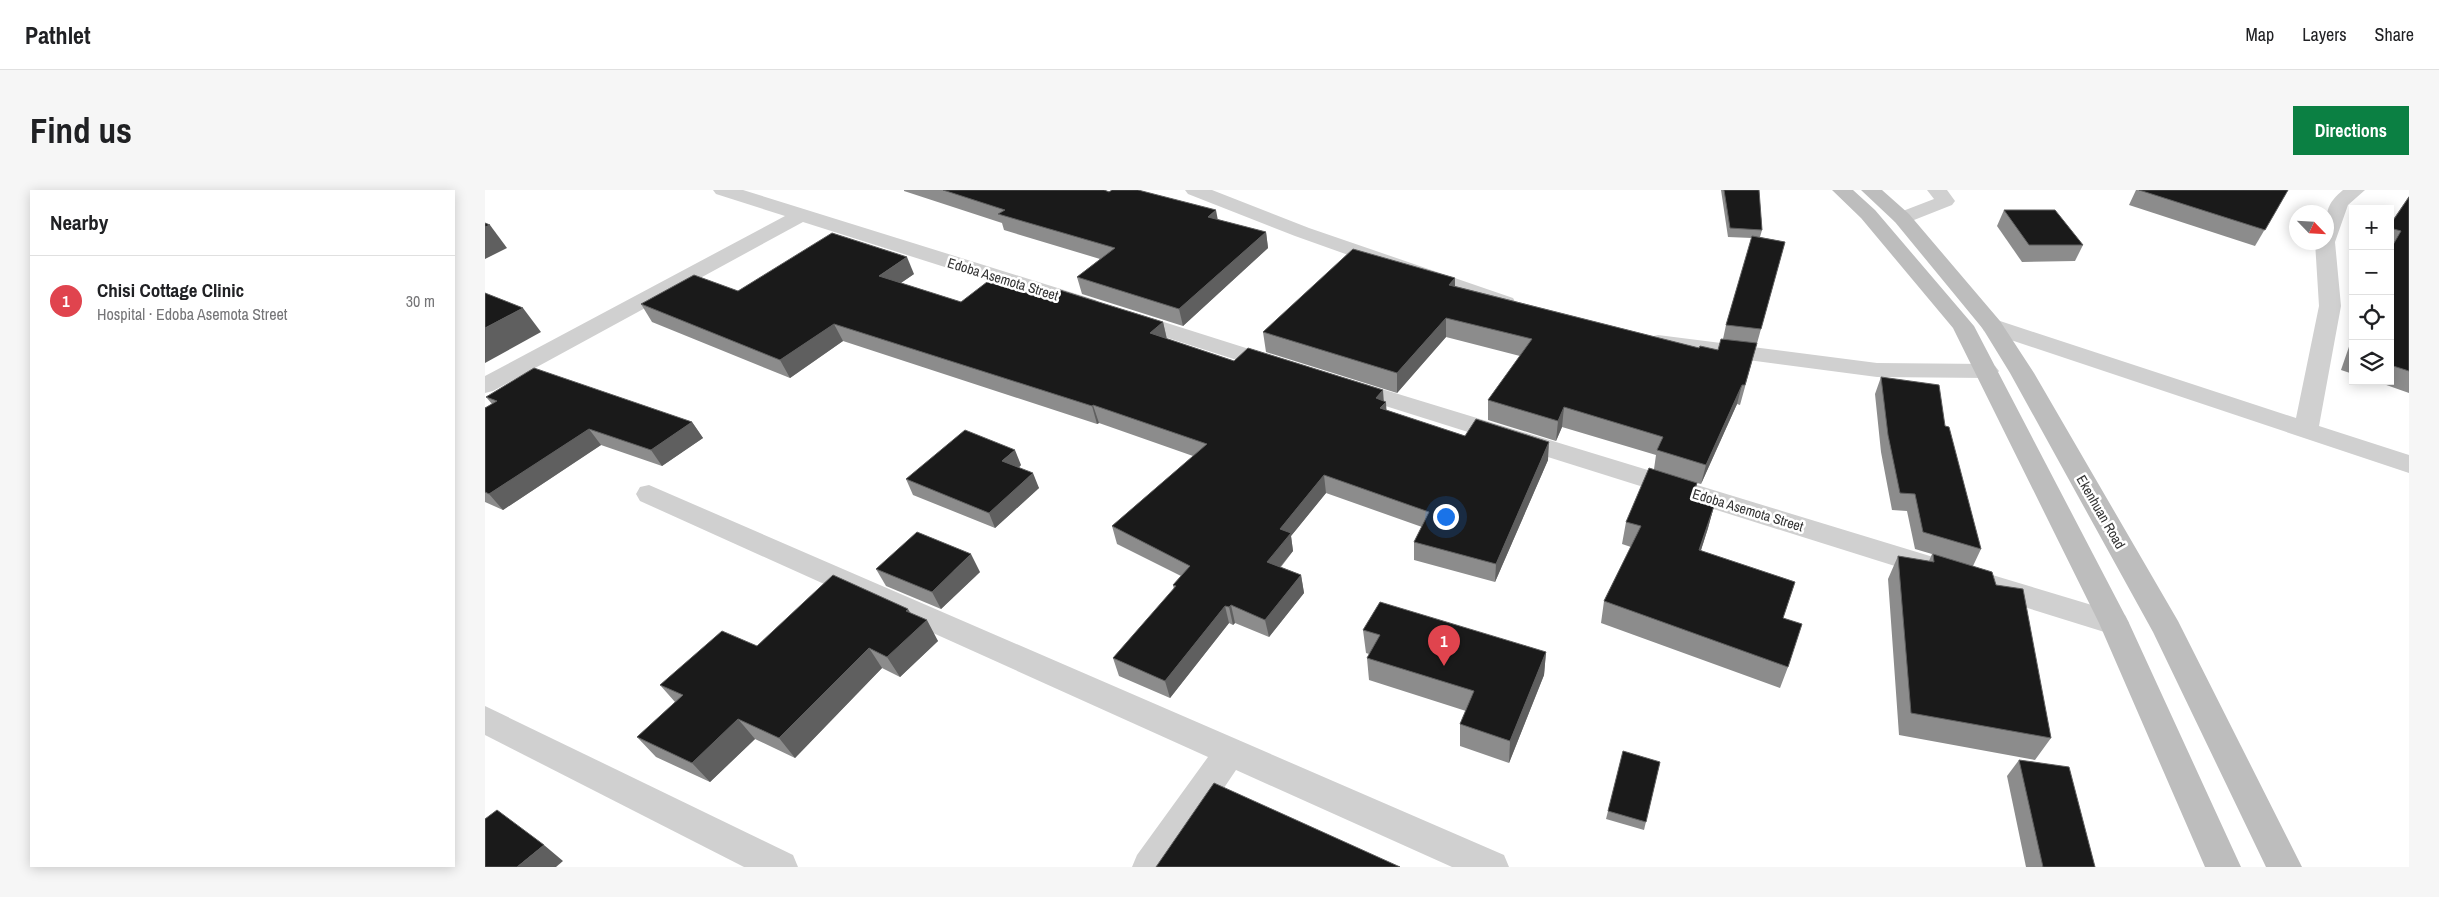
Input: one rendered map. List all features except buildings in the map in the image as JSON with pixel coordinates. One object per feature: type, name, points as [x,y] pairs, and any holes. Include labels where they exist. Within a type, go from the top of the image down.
[{"type":"main road","points":[[1842,190],[1868,214],[1963,326],[2114,623],[2223,867]]},
{"type":"main road","name":"Ekenhuan Road","points":[[1871,190],[1901,218],[1993,326],[2023,373],[2167,629],[2284,867]]},
{"type":"street","name":"Edoba Asemota Street","points":[[723,190],[1300,372]]},
{"type":"street","points":[[1195,190],[1302,232],[1523,309]]},
{"type":"street","points":[[1901,218],[1945,201],[1937,190]]},
{"type":"street","points":[[2334,218],[2339,203],[2355,190]]},
{"type":"street","points":[[485,386],[801,215]]},
{"type":"street","points":[[2306,430],[2330,306],[2324,250]]},
{"type":"street","points":[[1993,326],[2409,464]]},
{"type":"street","points":[[1636,339],[1877,370],[1987,371]]},
{"type":"street","name":"Edoba Asemota Street","points":[[1329,381],[2114,623]]},
{"type":"street","points":[[649,494],[1491,867]]},
{"type":"street","points":[[485,720],[780,867]]},
{"type":"street","points":[[1150,867],[1230,752]]},
{"type":"place","name":"Chisi Cottage Clinic","points":[[1444,666]]}]
